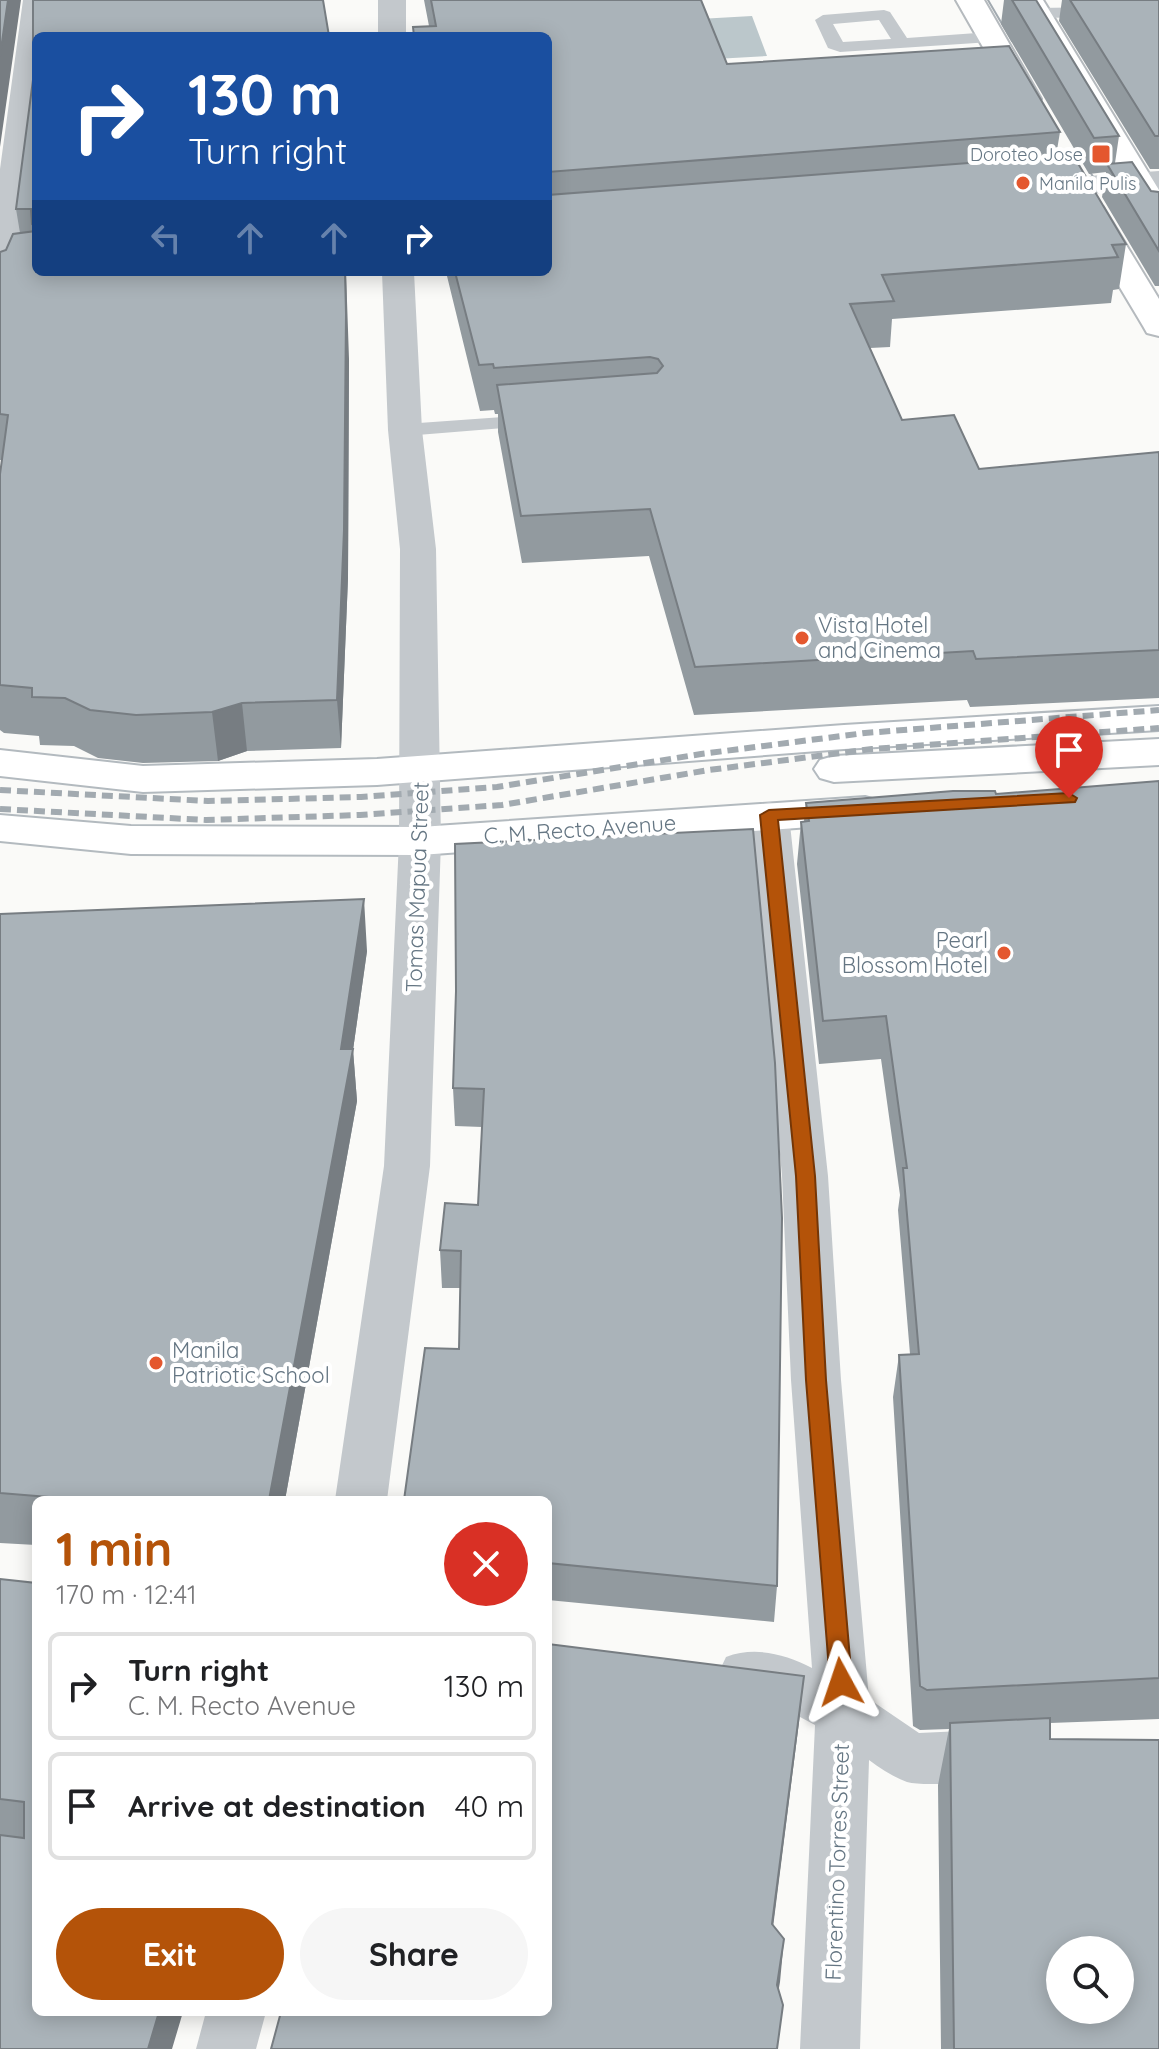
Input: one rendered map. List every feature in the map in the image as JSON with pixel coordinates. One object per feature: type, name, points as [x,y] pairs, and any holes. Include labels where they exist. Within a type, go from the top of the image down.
[{"type":"main road","points":[[970,0],[1042,128]]},
{"type":"main road","points":[[991,37],[1037,15],[1148,180],[1159,215]]},
{"type":"main road","points":[[1069,174],[1159,326]]},
{"type":"main road","name":"C. M. Recto Avenue","points":[[0,763],[143,779],[421,770],[844,737],[1159,718]]},
{"type":"main road","name":"C. M. Recto Avenue","points":[[421,770],[531,787],[1159,752]]},
{"type":"main road","name":"C. M. Recto Avenue","points":[[0,828],[131,840],[420,841],[909,807]]},
{"type":"street","points":[[35,32],[37,0]]},
{"type":"street","points":[[392,0],[392,32]]},
{"type":"street","points":[[32,76],[27,152],[1,275],[32,267]]},
{"type":"street","points":[[999,192],[1069,174],[1148,180]]},
{"type":"street","name":"Tomas Mapua Street","points":[[362,1496],[407,1166],[420,841],[418,549],[405,430],[398,276]]},
{"type":"street","name":"Florentino Torres Street","points":[[769,815],[805,1176],[816,1380],[843,1712],[830,2049]]},
{"type":"street","points":[[704,1668],[781,1679],[843,1712],[911,1758],[1051,1751]]},
{"type":"street","points":[[226,2049],[235,2016]]},
{"type":"lane","points":[[1037,15],[1108,12],[1159,21]]},
{"type":"lane","points":[[902,43],[991,37]]},
{"type":"lane","points":[[405,430],[554,420]]},
{"type":"shaded area","points":[[752,16],[767,56],[715,59],[699,19]]},
{"type":"building","points":[[0,0],[8,0],[0,56]]},
{"type":"building","points":[[33,0],[323,0],[328,32],[33,32]]},
{"type":"building","points":[[431,0],[701,0],[727,64],[1009,46],[1060,132],[552,172],[552,32],[414,32],[413,27],[436,26]]},
{"type":"building","points":[[1012,0],[1036,0],[1119,136],[1094,138]]},
{"type":"building","points":[[1070,0],[1159,0],[1159,136],[1155,136]]},
{"type":"building","points":[[32,88],[32,224],[31,209],[16,209]]},
{"type":"building","points":[[1073,155],[1126,244],[1112,245],[1118,257],[882,275],[894,301],[850,304],[902,420],[954,415],[979,469],[1159,452],[1159,650],[976,659],[973,651],[695,667],[650,509],[521,516],[497,385],[657,373],[663,366],[658,359],[650,357],[494,368],[493,364],[479,365],[456,276],[552,276],[552,195]]},
{"type":"building","points":[[1132,162],[1151,191],[1159,192],[1159,251],[1107,164]]},
{"type":"building","points":[[32,232],[32,276],[345,276],[344,530],[337,700],[242,703],[212,712],[136,715],[90,710],[65,698],[32,697],[32,688],[0,685],[0,474],[8,415],[0,414],[0,252],[6,250],[13,234]]},
{"type":"building","points":[[1159,781],[1159,1678],[927,1690],[920,1686],[899,1355],[919,1354],[903,1168],[907,1168],[886,1016],[823,1021],[801,822],[809,821],[806,803],[953,791],[995,791],[996,794]]},
{"type":"building","points":[[753,829],[775,1063],[782,1218],[777,1586],[552,1563],[552,1496],[405,1496],[425,1348],[459,1349],[461,1251],[440,1250],[445,1203],[478,1205],[484,1089],[453,1088],[455,844]]},
{"type":"building","points":[[364,899],[341,1049],[353,1049],[270,1496],[36,1496],[0,1493],[0,914]]},
{"type":"building","points":[[0,1579],[32,1583],[32,2016],[158,2016],[148,2049],[0,2049],[0,1835],[24,1838],[24,1802],[0,1799]]},
{"type":"building","points":[[552,1644],[804,1676],[772,1924],[784,1939],[777,1985],[783,2005],[777,2049],[271,2049],[280,2016],[552,2016]]},
{"type":"building","points":[[1050,1718],[1050,1739],[1159,1740],[1159,2049],[954,2049],[950,1723]]},
{"type":"tram line","points":[[988,0],[1012,41]]},
{"type":"tram line","points":[[1079,155],[1116,212]]},
{"type":"railway","points":[[0,790],[208,801],[361,797],[497,787],[701,754],[865,733],[1159,710]]},
{"type":"railway","points":[[0,809],[206,820],[360,815],[502,805],[709,770],[872,749],[1159,728]]},
{"type":"place","name":"Doroteo Jose","points":[[1101,154]]},
{"type":"place","name":"Manila Pulis","points":[[1023,183]]},
{"type":"place","name":"Vista Hotel and Cinema","points":[[802,638]]},
{"type":"place","name":"Pearl Blossom Hotel","points":[[1004,953]]},
{"type":"place","name":"Manila Patriotic School","points":[[156,1363]]},
{"type":"route","points":[[841,1682],[816,1380],[805,1176],[769,815],[1069,798]]}]
